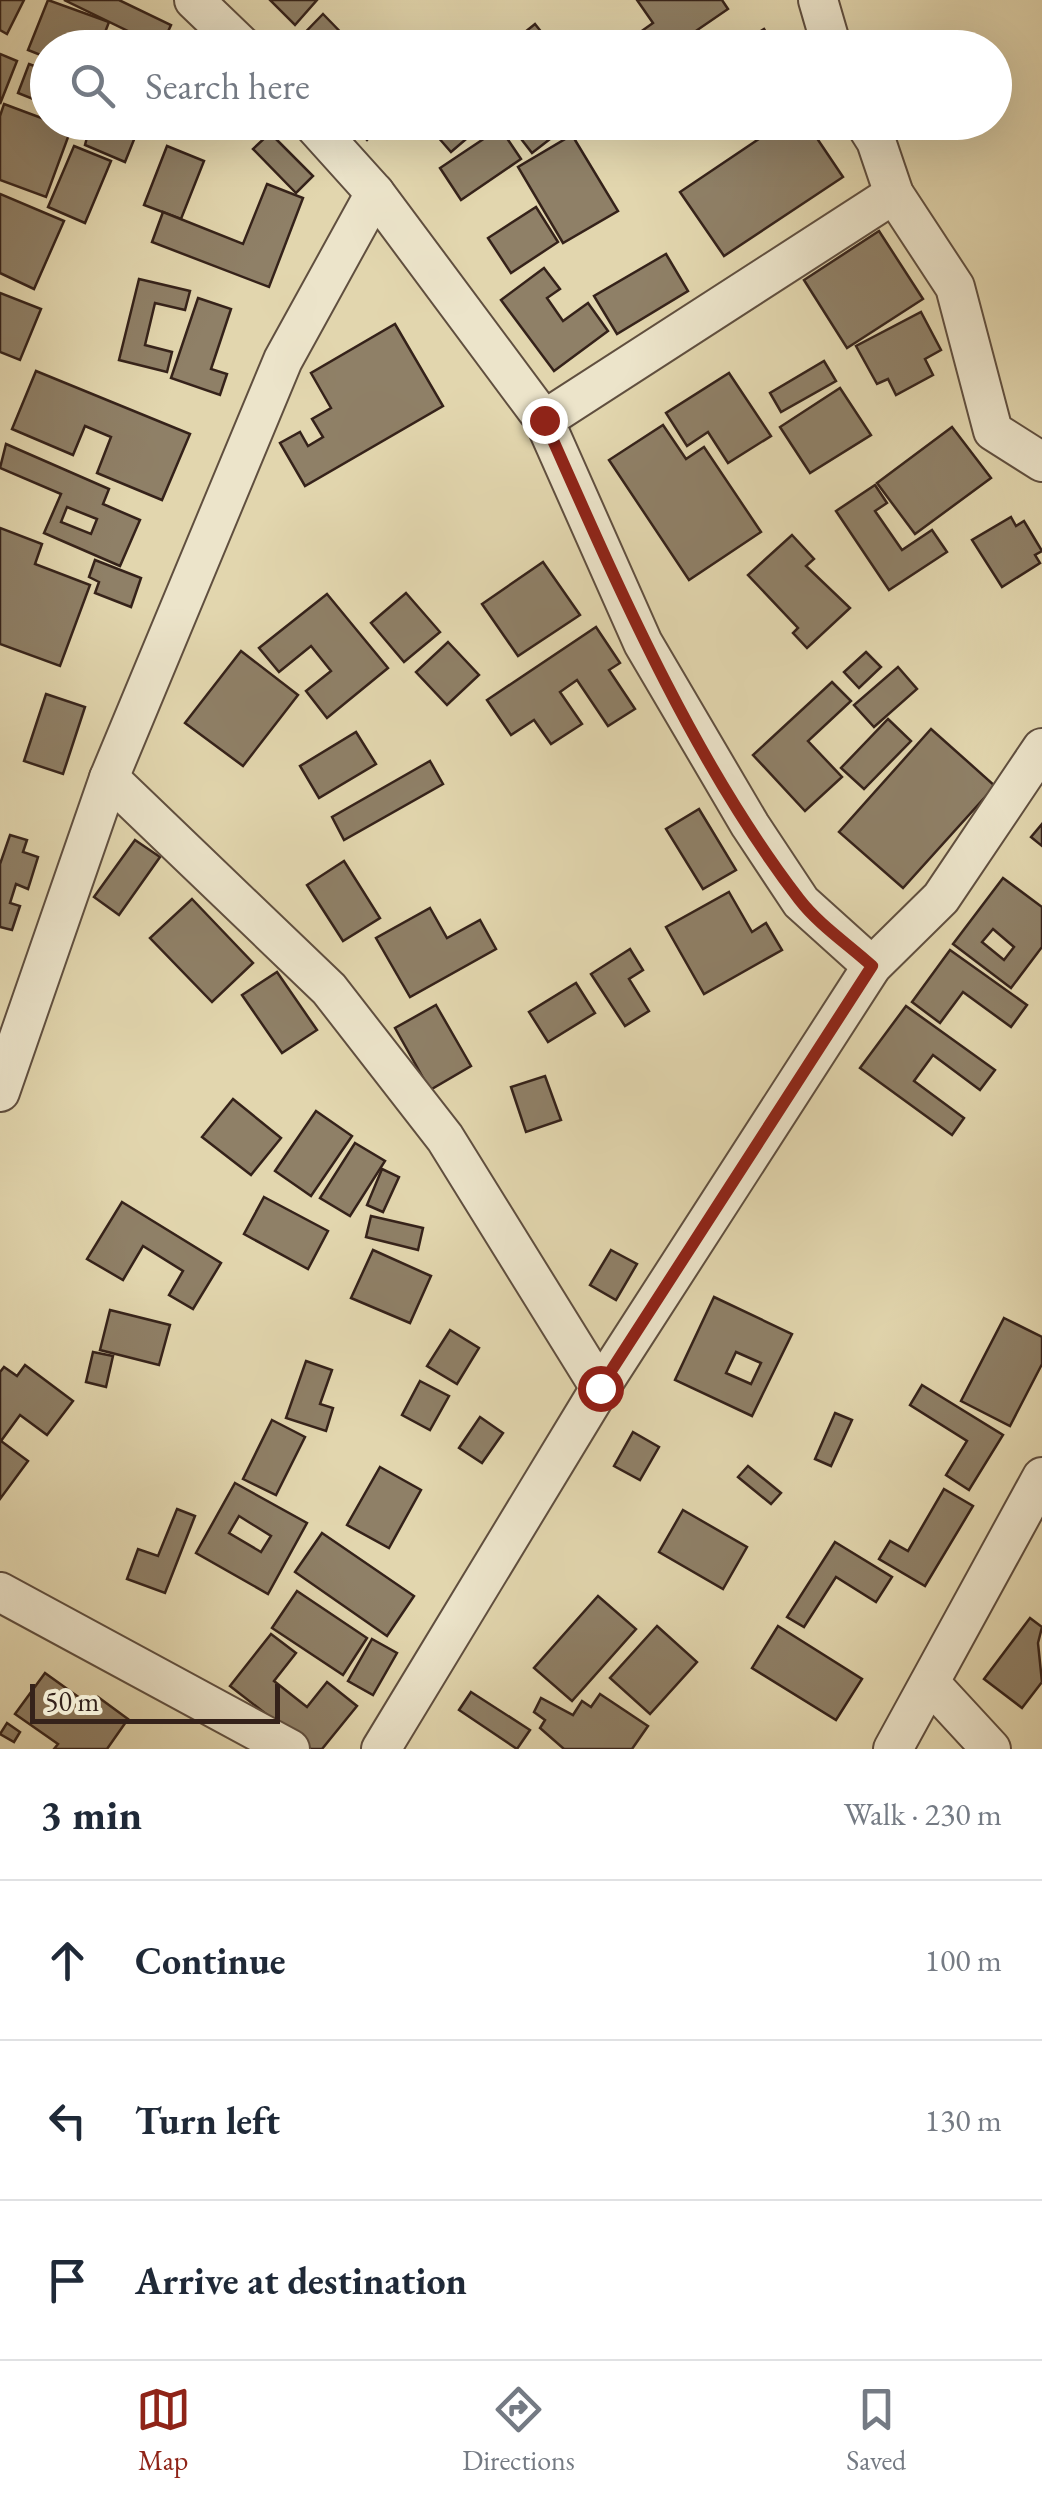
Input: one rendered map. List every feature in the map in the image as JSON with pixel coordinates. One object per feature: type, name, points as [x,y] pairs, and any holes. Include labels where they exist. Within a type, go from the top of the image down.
[{"type":"street","points":[[194,0],[225,30]]},
{"type":"street","points":[[818,0],[827,30]]},
{"type":"street","points":[[327,140],[375,194],[544,420],[643,643],[750,826],[801,902],[872,966]]},
{"type":"street","points":[[876,140],[894,194],[954,288],[993,431],[1042,462]]},
{"type":"street","points":[[0,1092],[109,778],[283,360],[375,194]]},
{"type":"street","points":[[544,420],[894,194]]},
{"type":"street","points":[[382,1749],[600,1388],[872,966],[941,898],[1042,748]]},
{"type":"street","points":[[109,778],[328,989],[445,1138],[600,1388]]},
{"type":"street","points":[[893,1749],[1042,1477]]},
{"type":"street","points":[[0,1592],[290,1749]]},
{"type":"street","points":[[931,1684],[991,1749]]},
{"type":"building","points":[[0,0],[24,0],[7,34],[0,30]]},
{"type":"building","points":[[48,0],[109,22],[106,30],[36,30]]},
{"type":"building","points":[[64,0],[119,0],[171,25],[169,30],[126,30]]},
{"type":"building","points":[[270,0],[317,0],[295,25]]},
{"type":"building","points":[[637,0],[722,0],[728,9],[697,30],[643,30],[653,23]]},
{"type":"building","points":[[323,14],[339,30],[307,30]]},
{"type":"building","points":[[0,54],[17,61],[0,104]]},
{"type":"building","points":[[29,64],[30,64],[30,98],[18,93]]},
{"type":"building","points":[[4,104],[30,114],[30,140],[67,140],[46,197],[0,180],[0,116]]},
{"type":"building","points":[[86,140],[134,140],[125,162],[85,145]]},
{"type":"building","points":[[263,140],[277,140],[313,176],[296,193],[253,149]]},
{"type":"building","points":[[440,140],[465,140],[451,152]]},
{"type":"building","points":[[482,140],[508,140],[521,159],[461,200],[440,168]]},
{"type":"building","points":[[522,140],[549,140],[532,153]]},
{"type":"building","points":[[564,140],[575,140],[618,211],[563,243],[518,167]]},
{"type":"building","points":[[757,140],[818,140],[843,177],[724,256],[680,192]]},
{"type":"building","points":[[74,146],[111,161],[85,223],[48,207]]},
{"type":"building","points":[[167,146],[204,161],[181,219],[144,205]]},
{"type":"building","points":[[267,184],[303,198],[269,287],[152,242],[163,212],[243,244]]},
{"type":"building","points":[[0,194],[64,221],[34,289],[0,273]]},
{"type":"building","points":[[536,207],[558,242],[511,273],[488,238]]},
{"type":"building","points":[[879,231],[923,299],[847,348],[804,280]]},
{"type":"building","points":[[666,254],[688,291],[617,334],[594,296]]},
{"type":"building","points":[[544,268],[560,289],[547,298],[563,321],[588,303],[608,331],[554,371],[501,300]]},
{"type":"building","points":[[139,279],[190,291],[185,310],[155,303],[145,345],[172,352],[167,372],[119,360]]},
{"type":"building","points":[[0,293],[41,309],[20,360],[0,352]]},
{"type":"building","points":[[198,298],[231,309],[211,369],[227,374],[220,395],[171,378]]},
{"type":"building","points":[[921,312],[941,350],[925,359],[933,375],[896,395],[888,379],[877,384],[856,346]]},
{"type":"building","points":[[395,324],[443,406],[305,486],[280,443],[300,432],[308,446],[323,437],[312,419],[331,408],[311,373]]},
{"type":"building","points":[[824,361],[836,381],[781,412],[770,393]]},
{"type":"building","points":[[36,371],[190,434],[162,500],[97,473],[111,437],[85,426],[73,455],[12,429]]},
{"type":"building","points":[[729,373],[771,436],[728,463],[708,432],[687,446],[666,413]]},
{"type":"building","points":[[840,388],[871,435],[810,473],[780,427]]},
{"type":"building","points":[[663,425],[686,459],[704,447],[761,532],[689,580],[609,460]]},
{"type":"building","points":[[952,427],[991,478],[915,534],[877,483]]},
{"type":"building","points":[[6,444],[109,489],[103,504],[140,520],[120,566],[44,533],[61,494],[0,468]],"holes":[[[67,507],[97,519],[91,534],[61,522]]]},
{"type":"building","points":[[875,485],[887,503],[875,511],[902,550],[932,530],[947,552],[889,590],[836,511]]},
{"type":"building","points":[[1011,517],[1016,526],[1024,521],[1042,551],[1035,555],[1040,563],[1002,587],[972,540]]},
{"type":"building","points":[[0,528],[42,544],[35,564],[90,585],[60,666],[0,644]]},
{"type":"building","points":[[792,535],[814,559],[806,566],[850,608],[807,648],[793,633],[798,628],[748,575]]},
{"type":"building","points":[[95,560],[141,578],[131,607],[95,593],[99,582],[89,577]]},
{"type":"building","points":[[543,562],[580,615],[518,656],[482,604]]},
{"type":"building","points":[[406,593],[440,632],[404,662],[371,623]]},
{"type":"building","points":[[327,594],[388,668],[327,718],[306,691],[331,671],[311,646],[279,672],[259,648]]},
{"type":"building","points":[[596,627],[620,663],[609,670],[635,709],[608,726],[577,680],[560,692],[582,724],[551,744],[534,720],[511,735],[487,700]]},
{"type":"building","points":[[448,642],[479,675],[447,705],[416,672]]},
{"type":"building","points":[[241,651],[298,695],[243,766],[185,723]]},
{"type":"building","points":[[866,652],[881,667],[859,688],[844,672]]},
{"type":"building","points":[[898,667],[917,689],[874,727],[854,705]]},
{"type":"building","points":[[832,682],[851,701],[808,741],[842,777],[805,811],[753,755]]},
{"type":"building","points":[[46,694],[85,707],[63,774],[24,761]]},
{"type":"building","points":[[888,719],[911,741],[864,789],[841,768]]},
{"type":"building","points":[[931,729],[995,786],[903,888],[839,832]]},
{"type":"building","points":[[356,732],[376,764],[319,798],[300,766]]},
{"type":"building","points":[[430,761],[443,784],[344,840],[332,817]]},
{"type":"building","points":[[699,809],[736,870],[703,889],[666,829]]},
{"type":"building","points":[[1042,824],[1042,846],[1031,837]]},
{"type":"building","points":[[10,835],[27,840],[23,852],[38,857],[28,889],[16,884],[10,903],[20,906],[12,930],[0,927],[0,864]]},
{"type":"building","points":[[135,840],[160,857],[119,915],[94,897]]},
{"type":"building","points":[[344,861],[380,918],[343,941],[307,885]]},
{"type":"building","points":[[1003,878],[1042,907],[1042,947],[1011,988],[953,944]],"holes":[[[993,929],[1014,947],[1004,960],[982,942]]]},
{"type":"building","points":[[729,892],[752,932],[766,923],[782,950],[704,994],[666,927]]},
{"type":"building","points":[[192,899],[253,963],[212,1002],[150,938]]},
{"type":"building","points":[[430,908],[447,938],[480,920],[496,949],[410,997],[376,938]]},
{"type":"building","points":[[630,949],[643,970],[629,979],[649,1011],[625,1026],[591,974]]},
{"type":"building","points":[[950,950],[1027,1005],[1011,1027],[963,992],[940,1023],[912,1002]]},
{"type":"building","points":[[277,972],[317,1030],[282,1053],[242,995]]},
{"type":"building","points":[[576,983],[595,1013],[548,1042],[529,1012]]},
{"type":"building","points":[[436,1005],[471,1066],[430,1090],[395,1028]]},
{"type":"building","points":[[906,1006],[995,1070],[980,1090],[933,1055],[914,1081],[964,1118],[952,1135],[860,1068]]},
{"type":"building","points":[[545,1076],[561,1120],[526,1132],[511,1087]]},
{"type":"building","points":[[233,1099],[281,1138],[251,1175],[202,1137]]},
{"type":"building","points":[[316,1111],[352,1136],[311,1196],[275,1171]]},
{"type":"building","points":[[355,1143],[385,1161],[350,1216],[320,1198]]},
{"type":"building","points":[[382,1169],[399,1177],[383,1212],[367,1205]]},
{"type":"building","points":[[264,1197],[328,1231],[308,1269],[244,1234]]},
{"type":"building","points":[[122,1202],[221,1263],[193,1309],[169,1295],[183,1271],[143,1246],[123,1280],[87,1259]]},
{"type":"building","points":[[371,1216],[423,1228],[418,1250],[366,1237]]},
{"type":"building","points":[[373,1250],[431,1276],[410,1323],[351,1298]]},
{"type":"building","points":[[611,1250],[637,1264],[616,1300],[590,1285]]},
{"type":"building","points":[[714,1297],[792,1334],[752,1416],[675,1380]],"holes":[[[736,1352],[761,1363],[751,1384],[726,1373]]]},
{"type":"building","points":[[110,1310],[170,1325],[159,1365],[100,1350]]},
{"type":"building","points":[[1004,1318],[1042,1337],[1042,1364],[1010,1426],[961,1401]]},
{"type":"building","points":[[450,1330],[479,1348],[457,1384],[427,1366]]},
{"type":"building","points":[[93,1352],[113,1356],[106,1387],[86,1382]]},
{"type":"building","points":[[306,1361],[332,1370],[320,1404],[333,1408],[326,1431],[286,1418]]},
{"type":"building","points":[[25,1365],[73,1401],[47,1435],[20,1415],[1,1441],[28,1461],[0,1499],[0,1372],[4,1367],[17,1376]]},
{"type":"building","points":[[420,1381],[449,1396],[430,1430],[402,1415]]},
{"type":"building","points":[[922,1385],[1003,1435],[969,1490],[946,1475],[967,1441],[910,1405]]},
{"type":"building","points":[[835,1413],[852,1420],[831,1466],[815,1459]]},
{"type":"building","points":[[480,1417],[503,1433],[482,1463],[459,1448]]},
{"type":"building","points":[[272,1420],[305,1437],[276,1495],[243,1479]]},
{"type":"building","points":[[633,1432],[659,1447],[640,1480],[614,1466]]},
{"type":"building","points":[[748,1466],[781,1493],[771,1504],[738,1477]]},
{"type":"building","points":[[380,1467],[421,1490],[389,1548],[347,1525]]},
{"type":"building","points":[[235,1483],[307,1523],[268,1594],[196,1553]],"holes":[[[239,1516],[271,1536],[261,1552],[229,1533]]]},
{"type":"building","points":[[944,1489],[973,1506],[925,1586],[879,1559],[890,1541],[908,1551]]},
{"type":"building","points":[[177,1509],[195,1516],[165,1593],[127,1579],[138,1549],[158,1556]]},
{"type":"building","points":[[683,1510],[747,1547],[723,1589],[659,1552]]},
{"type":"building","points":[[322,1533],[414,1596],[387,1636],[295,1572]]},
{"type":"building","points":[[835,1542],[892,1577],[876,1602],[836,1577],[804,1627],[787,1617]]},
{"type":"building","points":[[297,1591],[367,1638],[343,1675],[272,1628]]},
{"type":"building","points":[[598,1596],[636,1629],[572,1701],[534,1668]]},
{"type":"building","points":[[1030,1618],[1042,1627],[1038,1643],[1042,1682],[1022,1708],[984,1679]]},
{"type":"building","points":[[657,1626],[697,1662],[650,1714],[610,1678]]},
{"type":"building","points":[[778,1626],[862,1679],[836,1720],[752,1668]]},
{"type":"building","points":[[271,1634],[296,1653],[274,1681],[307,1707],[327,1682],[357,1706],[322,1749],[311,1749],[230,1686]]},
{"type":"building","points":[[372,1639],[397,1653],[373,1695],[348,1681]]},
{"type":"building","points":[[45,1673],[91,1706],[98,1697],[128,1719],[107,1749],[54,1749],[58,1744],[15,1714]]},
{"type":"building","points":[[471,1692],[530,1730],[517,1749],[459,1710]]},
{"type":"building","points":[[600,1694],[648,1726],[632,1749],[564,1749],[540,1728],[545,1720],[534,1712],[541,1698],[573,1715],[582,1701],[591,1707]]},
{"type":"building","points":[[7,1723],[20,1732],[14,1742],[0,1734]]},
{"type":"route","points":[[544,420],[643,643],[750,826],[801,902],[872,966],[600,1388]]}]
